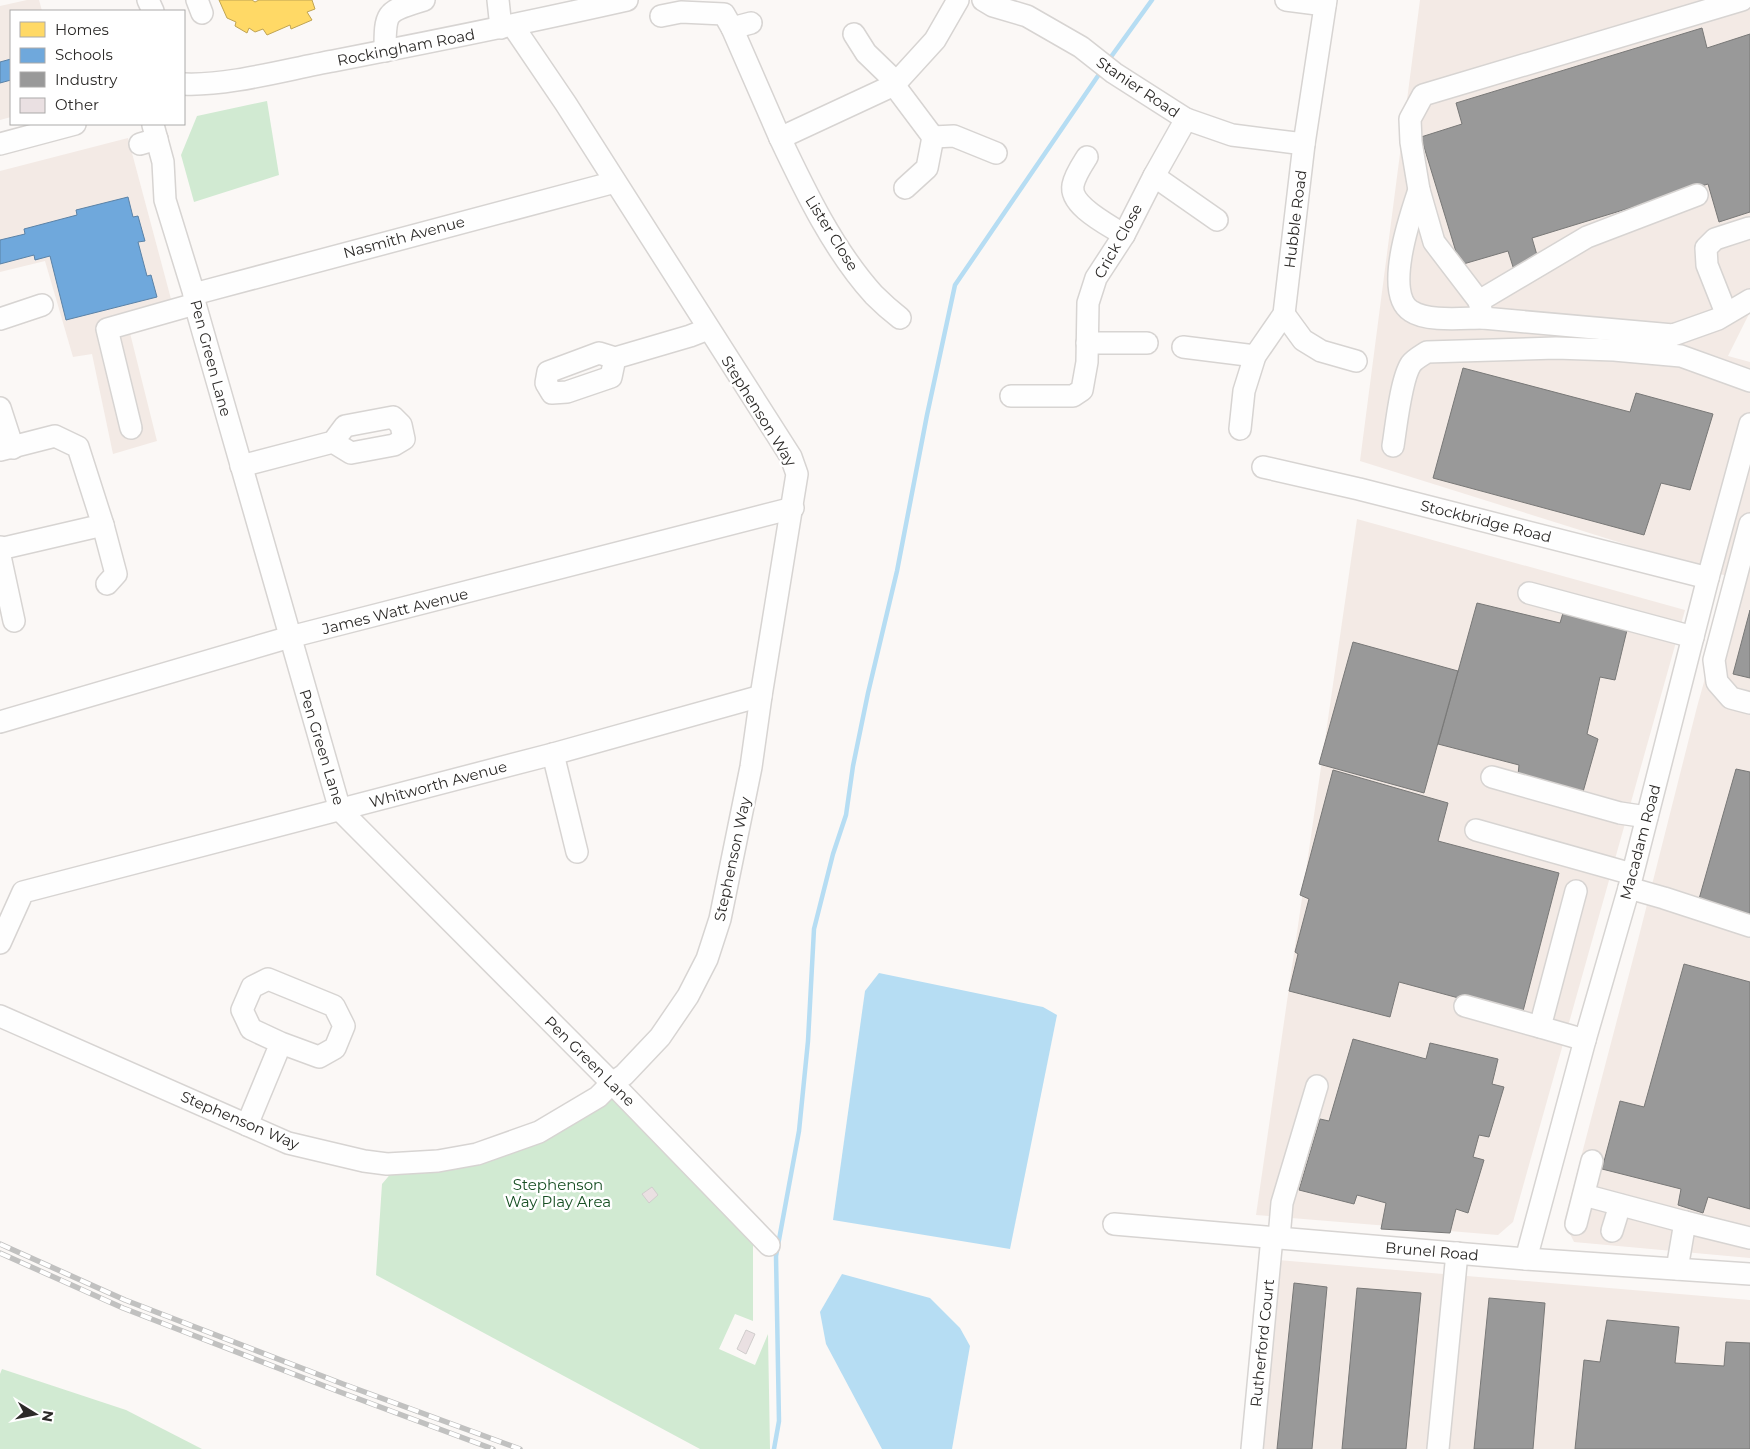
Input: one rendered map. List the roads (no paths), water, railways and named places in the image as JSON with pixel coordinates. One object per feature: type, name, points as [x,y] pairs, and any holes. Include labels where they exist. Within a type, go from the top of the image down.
[{"type":"street","points":[[385,51],[385,25],[389,15],[396,8],[424,0]]},
{"type":"street","points":[[498,0],[507,27]]},
{"type":"street","name":"Rockingham Road","points":[[185,84],[201,84],[244,78],[507,27],[627,0]]},
{"type":"street","points":[[780,138],[895,83],[935,40],[958,0]]},
{"type":"street","name":"Stanier Road","points":[[983,0],[993,6],[1031,8],[1114,73],[1186,119],[1232,135],[1304,144]]},
{"type":"street","points":[[1286,0],[1326,2]]},
{"type":"street","points":[[1481,310],[1434,242],[1419,190],[1411,142],[1410,119],[1423,94],[1742,0]]},
{"type":"street","name":"Hubble Road","points":[[1240,429],[1244,391],[1255,356],[1284,314],[1304,144],[1326,2]]},
{"type":"street","name":"Lister Close","points":[[661,16],[681,12],[724,14],[742,26],[780,138],[807,195],[849,263],[874,295],[900,318]]},
{"type":"street","name":"Stephenson Way","points":[[0,1016],[288,1143],[364,1161],[387,1164],[438,1161],[477,1154],[539,1132],[598,1097],[612,1083],[624,1075],[660,1037],[688,996],[707,960],[720,919],[751,767],[798,474],[790,457],[566,104],[507,27]]},
{"type":"street","points":[[854,34],[866,53],[895,83],[933,137],[927,168],[905,188]]},
{"type":"street","name":"Crick Close","points":[[1011,396],[1073,396],[1082,390],[1087,362],[1088,303],[1096,278],[1124,235],[1186,119]]},
{"type":"street","points":[[0,144],[71,125]]},
{"type":"street","name":"Pen Green Lane","points":[[150,136],[163,162],[165,200],[340,810],[612,1083],[769,1244]]},
{"type":"street","points":[[933,137],[954,136],[996,153]]},
{"type":"street","points":[[1087,157],[1078,171],[1073,186],[1075,198],[1084,209],[1124,235]]},
{"type":"street","points":[[1154,176],[1217,220]]},
{"type":"street","name":"Nasmith Avenue","points":[[131,428],[107,329],[194,299],[615,182]]},
{"type":"street","points":[[1419,190],[1408,222],[1401,252],[1399,277],[1401,300],[1408,310],[1419,315],[1447,318],[1481,310],[1673,335],[1718,318],[1750,300]]},
{"type":"street","points":[[1481,310],[1587,237],[1697,195]]},
{"type":"street","points":[[1726,313],[1707,265],[1706,248],[1715,239],[1748,227]]},
{"type":"street","points":[[0,318],[42,305]]},
{"type":"street","points":[[1284,314],[1303,340],[1321,351],[1356,362]]},
{"type":"street","points":[[615,358],[708,329]]},
{"type":"street","points":[[1087,343],[1147,343]]},
{"type":"street","points":[[1183,346],[1255,356]]},
{"type":"street","points":[[1393,446],[1405,379],[1410,366],[1418,357],[1427,352],[1556,348],[1641,352],[1681,356],[1750,381]]},
{"type":"street","points":[[0,408],[6,449],[55,436],[78,447],[103,525],[116,574],[106,584]]},
{"type":"street","name":"Macadam Road","points":[[1526,1259],[1630,881],[1708,578],[1750,424]]},
{"type":"street","points":[[241,466],[333,442]]},
{"type":"street","name":"Stockbridge Road","points":[[1263,467],[1359,489],[1708,578]]},
{"type":"street","name":"James Watt Avenue","points":[[0,722],[290,638],[793,508]]},
{"type":"street","points":[[1750,524],[1714,660],[1716,682],[1731,698],[1750,703]]},
{"type":"street","points":[[0,547],[4,548],[103,525]]},
{"type":"street","points":[[0,556],[14,621]]},
{"type":"street","points":[[1528,593],[1693,637]]},
{"type":"street","name":"Whitworth Avenue","points":[[0,943],[23,892],[553,754],[761,696]]},
{"type":"street","points":[[553,754],[577,852]]},
{"type":"street","points":[[1492,777],[1620,813],[1647,817]]},
{"type":"street","points":[[1476,830],[1630,881],[1664,898],[1750,926]]},
{"type":"street","points":[[1540,1027],[1576,891]]},
{"type":"street","points":[[268,979],[334,1006],[344,1026],[336,1048],[319,1057],[281,1043],[251,1029],[242,1010],[252,987],[268,979]]},
{"type":"street","points":[[1465,1006],[1585,1040]]},
{"type":"street","points":[[247,1125],[281,1043]]},
{"type":"street","name":"Rutherford Court","points":[[1252,1449],[1276,1237],[1282,1202],[1317,1086]]},
{"type":"street","points":[[1576,1224],[1592,1162]]},
{"type":"street","points":[[1584,1195],[1750,1238]]},
{"type":"street","points":[[1612,1231],[1620,1205]]},
{"type":"street","points":[[1678,1269],[1686,1222]]},
{"type":"street","name":"Brunel Road","points":[[1114,1224],[1526,1259],[1750,1274]]},
{"type":"street","points":[[1438,1449],[1457,1253]]},
{"type":"water","points":[[879,973],[1043,1007],[1057,1015],[1010,1249],[833,1220],[865,991]]},
{"type":"water","points":[[842,1274],[930,1298],[960,1328],[970,1346],[952,1449],[882,1449],[826,1344],[820,1312]]},
{"type":"waterway","points":[[1108,61],[1152,0]]},
{"type":"waterway","points":[[774,1449],[779,1421],[776,1256],[799,1131],[808,1041],[814,929],[833,854],[846,815],[853,766],[868,693],[897,571],[927,415],[955,285],[1102,70]]},
{"type":"railway","points":[[0,1244],[125,1300],[343,1384],[520,1449]]},
{"type":"railway","points":[[0,1253],[123,1308],[493,1449]]},
{"type":"park label","name":"Stephenson Way Play Area","points":[[558,1192]]}]
